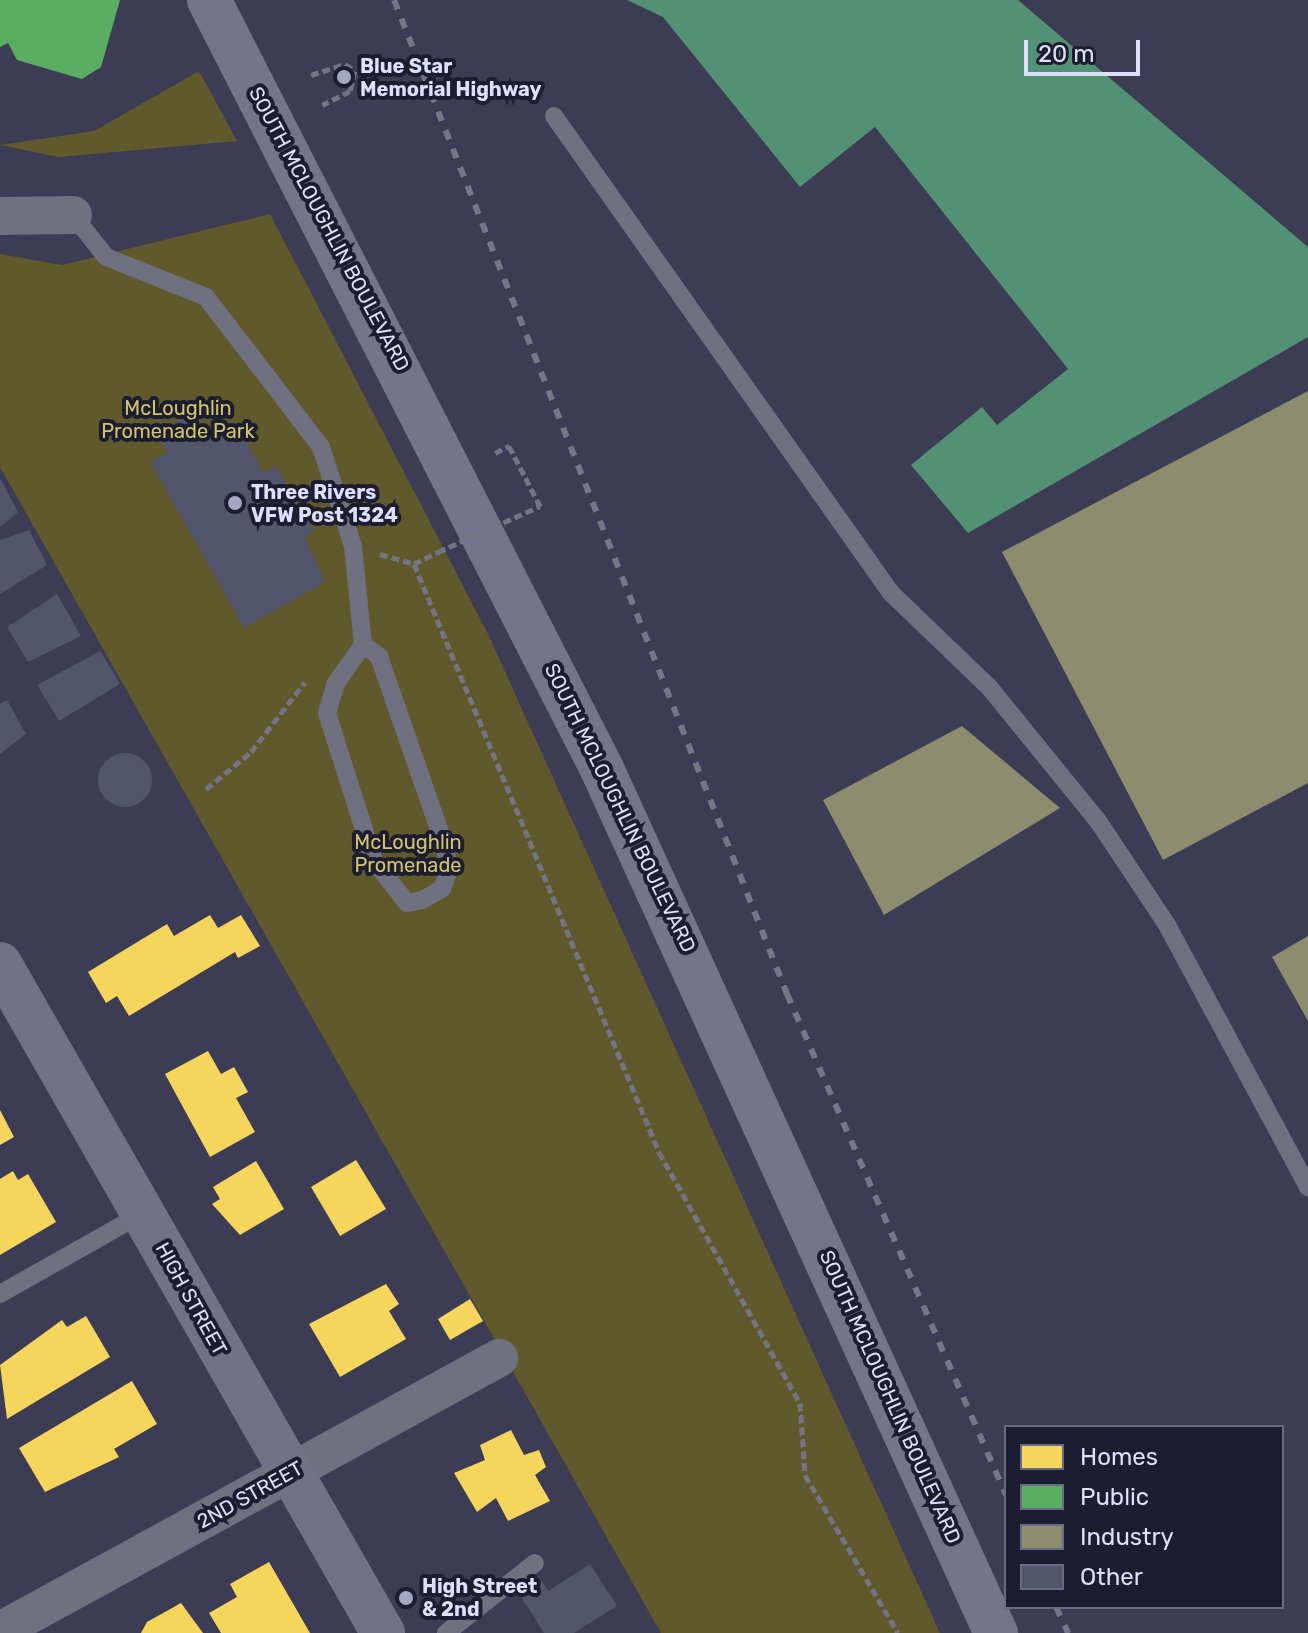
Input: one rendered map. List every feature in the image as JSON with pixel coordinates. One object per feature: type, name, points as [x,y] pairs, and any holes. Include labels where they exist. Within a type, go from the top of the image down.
[{"type":"highway","name":"SOUTH MCLOUGHLIN BOULEVARD","points":[[209,0],[615,796],[996,1633]]},
{"type":"street","points":[[0,216],[73,215]]},
{"type":"street","name":"HIGH STREET","points":[[0,964],[383,1633]]},
{"type":"street","name":"2ND STREET","points":[[0,1631],[499,1358]]},
{"type":"lane","points":[[554,116],[891,593],[989,687],[1098,821],[1167,925],[1308,1187]]},
{"type":"lane","points":[[73,215],[106,257],[193,290],[226,317],[264,379],[321,447],[353,546],[363,645],[336,683],[327,713],[374,861],[407,903],[422,900],[442,889],[449,870],[444,844],[379,656],[363,645]]},
{"type":"lane","points":[[0,1294],[143,1213]]},
{"type":"lane","points":[[446,1633],[535,1563]]},
{"type":"path","points":[[311,75],[345,64],[355,71],[350,91],[322,105]]},
{"type":"path","points":[[353,546],[414,564],[540,506],[509,446],[495,453]]},
{"type":"path","points":[[414,564],[659,1152],[800,1403],[805,1475],[898,1633]]},
{"type":"path","points":[[206,789],[251,752],[307,679]]},
{"type":"green space","points":[[199,71],[237,141],[59,157],[0,145],[94,131]]},
{"type":"green space","name":"McLoughlin Promenade","points":[[270,214],[488,634],[940,1633],[661,1633],[0,467],[0,254],[62,265]]},
{"type":"shaded area","points":[[627,0],[1018,0],[1308,247],[1308,337],[968,533],[911,465],[982,407],[997,425],[1068,369],[875,127],[800,187],[663,17]]},
{"type":"building: Homes","points":[[210,915],[218,928],[241,915],[260,946],[238,958],[235,952],[129,1016],[117,996],[106,1003],[88,972],[167,924],[174,936]]},
{"type":"building: Homes","points":[[208,1051],[221,1074],[234,1067],[248,1092],[236,1098],[255,1132],[210,1157],[165,1074]]},
{"type":"building: Homes","points":[[0,1110],[14,1137],[0,1145]]},
{"type":"building: Homes","points":[[356,1160],[386,1209],[340,1236],[311,1187]]},
{"type":"building: Homes","points":[[256,1161],[284,1209],[240,1235],[212,1204],[220,1199],[213,1187]]},
{"type":"building: Homes","points":[[13,1171],[18,1180],[28,1174],[56,1222],[0,1255],[0,1179]]},
{"type":"building: Homes","points":[[386,1284],[399,1304],[389,1311],[406,1339],[340,1377],[309,1324]]},
{"type":"building: Homes","points":[[470,1299],[483,1321],[450,1340],[438,1319]]},
{"type":"building: Homes","points":[[86,1316],[110,1357],[7,1419],[0,1365],[62,1320],[67,1327]]},
{"type":"building: Homes","points":[[132,1381],[157,1424],[114,1449],[119,1457],[45,1492],[19,1448]]},
{"type":"building: Homes","points":[[511,1430],[524,1455],[539,1450],[546,1467],[535,1475],[550,1501],[508,1521],[496,1498],[477,1512],[454,1473],[485,1460],[480,1445]]},
{"type":"building: Homes","points":[[269,1562],[310,1633],[221,1633],[209,1613],[237,1597],[230,1584]]},
{"type":"building: Homes","points":[[181,1603],[203,1633],[141,1633],[147,1622]]},
{"type":"building: Public","points":[[0,0],[120,0],[101,67],[82,79],[17,60],[8,43],[0,47]]},
{"type":"building: Industry","points":[[1308,391],[1308,783],[1163,860],[1002,552]]},
{"type":"building: Industry","points":[[962,726],[1060,808],[884,915],[823,800]]},
{"type":"building: Industry","points":[[1308,936],[1308,1021],[1272,957]]},
{"type":"building: Other","name":"Three Rivers VFW Post 1324","points":[[185,417],[198,440],[225,424],[229,431],[237,426],[264,473],[276,466],[314,532],[305,537],[325,582],[244,628],[150,462],[168,452],[157,433]]},
{"type":"building: Other","points":[[0,478],[18,512],[0,527]]},
{"type":"building: Other","points":[[29,530],[47,565],[0,594],[0,540]]},
{"type":"building: Other","points":[[57,594],[81,636],[28,662],[7,627]]},
{"type":"building: Other","points":[[100,651],[120,684],[59,721],[37,685]]},
{"type":"building: Other","points":[[7,700],[26,734],[0,754],[0,704]]},
{"type":"building: Other","points":[[125,753],[144,761],[152,780],[144,799],[125,807],[106,799],[98,780],[106,761]]},
{"type":"building: Other","points":[[590,1564],[617,1606],[574,1633],[544,1633],[520,1595],[542,1581],[548,1591]]},
{"type":"railway","points":[[394,0],[787,994],[1004,1490]]},
{"type":"railway","points":[[1057,1609],[1068,1633]]},
{"type":"place","name":"Blue Star Memorial Highway","points":[[344,77]]},
{"type":"place","name":"Three Rivers VFW Post 1324","points":[[235,503]]},
{"type":"place","name":"High Street & 2nd","points":[[406,1598]]},
{"type":"park label","name":"McLoughlin Promenade Park","points":[[178,420]]}]
